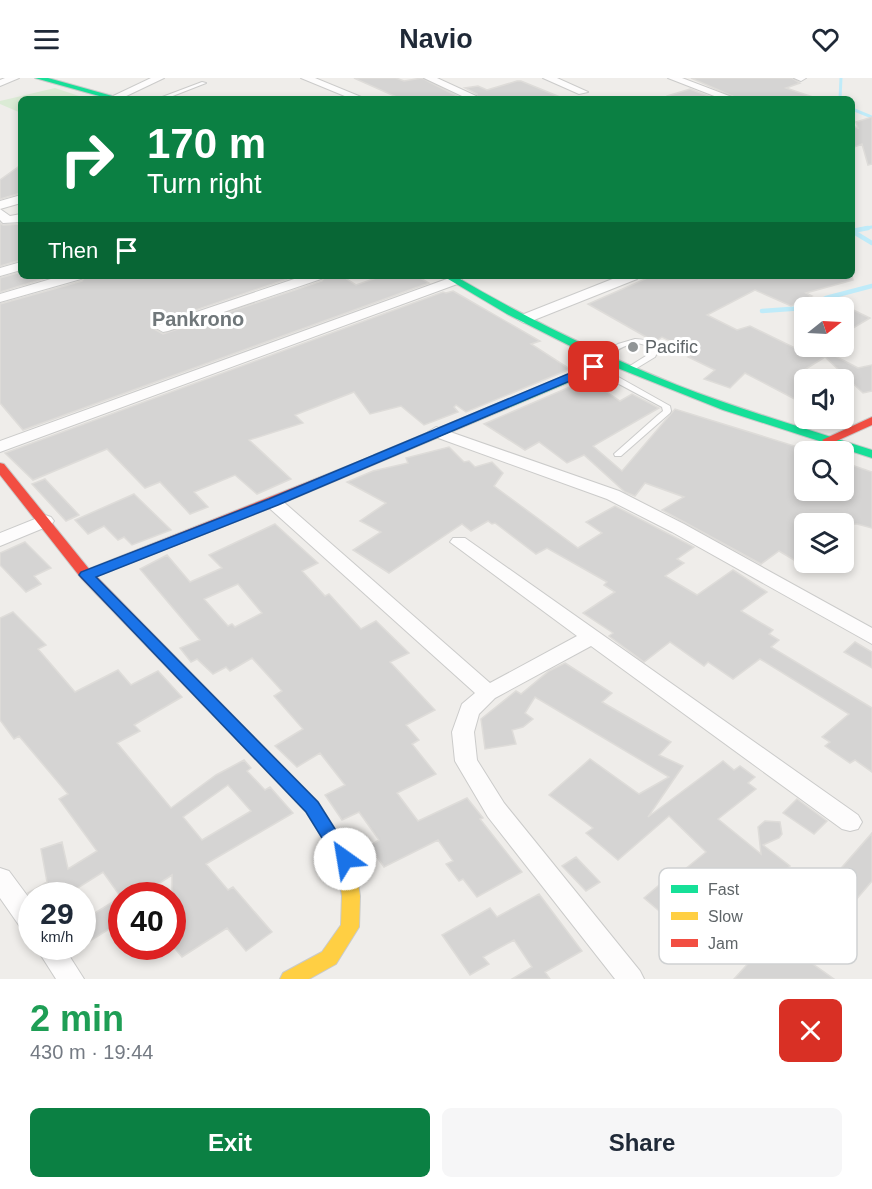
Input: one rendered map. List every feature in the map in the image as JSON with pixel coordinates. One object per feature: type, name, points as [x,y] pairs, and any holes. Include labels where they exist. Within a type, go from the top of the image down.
[{"type":"street","points":[[0,83],[14,78]]},
{"type":"street","points":[[39,78],[108,96]]},
{"type":"street","points":[[120,96],[159,78]]},
{"type":"street","points":[[306,78],[353,96]]},
{"type":"street","points":[[429,78],[464,96]]},
{"type":"street","points":[[548,78],[583,92]]},
{"type":"street","points":[[673,78],[724,96]]},
{"type":"street","points":[[0,205],[18,200]]},
{"type":"street","points":[[0,213],[7,220],[18,218]]},
{"type":"street","points":[[0,272],[18,267]]},
{"type":"street","points":[[0,298],[66,279]]},
{"type":"street","points":[[162,328],[307,279]]},
{"type":"street","points":[[0,447],[448,279]]},
{"type":"street","points":[[453,279],[602,361],[745,413],[872,454]]},
{"type":"street","points":[[524,319],[624,279]]},
{"type":"street","points":[[86,575],[273,502],[602,361]]},
{"type":"street","points":[[828,440],[872,421]]},
{"type":"street","points":[[436,432],[613,495],[678,528],[872,637]]},
{"type":"street","points":[[0,467],[86,575],[312,807],[345,859],[351,896],[350,927],[329,958],[290,979]]},
{"type":"street","points":[[273,502],[488,693]]},
{"type":"street","points":[[0,540],[45,521]]},
{"type":"street","points":[[459,542],[850,822]]},
{"type":"street","points":[[592,637],[488,693],[470,710],[463,732],[466,761],[496,810],[631,979]]},
{"type":"street","points":[[0,878],[18,903]]},
{"type":"street","points":[[58,960],[71,979]]},
{"type":"lane","points":[[168,96],[204,83]]},
{"type":"lane","points":[[618,454],[667,411],[666,406],[602,361],[629,342],[641,342],[655,349],[652,355],[629,369]]},
{"type":"green space","points":[[55,88],[79,96],[21,96]]},
{"type":"green space","points":[[18,97],[18,112],[0,104],[0,101]]},
{"type":"building","points":[[354,78],[396,78],[404,81],[422,78],[457,96],[394,96]]},
{"type":"building","points":[[691,78],[792,78],[800,83],[786,88],[810,96],[732,96]]},
{"type":"building","points":[[521,81],[558,96],[477,96],[477,94],[465,88],[478,86],[487,90]]},
{"type":"building","points":[[690,89],[708,96],[667,96]]},
{"type":"building","points":[[872,117],[872,164],[868,165],[862,144],[855,147],[855,127],[858,128],[856,122]]},
{"type":"building","points":[[18,167],[18,194],[0,199],[0,180]]},
{"type":"building","points":[[0,223],[3,225],[18,224],[18,261],[0,266]]},
{"type":"building","points":[[18,273],[18,279],[43,279],[0,292],[0,278]]},
{"type":"building","points":[[83,279],[287,279],[157,323],[154,329],[163,334],[323,279],[347,279],[356,285],[373,279],[422,279],[429,283],[23,430],[0,403],[0,304]]},
{"type":"building","points":[[645,279],[853,279],[806,293],[812,296],[810,297],[794,297],[794,305],[791,306],[755,290],[707,315],[737,330],[750,326],[794,348],[794,357],[825,357],[806,369],[794,369],[794,399],[745,373],[730,388],[704,379],[715,370],[688,357],[695,353],[662,337],[655,342],[588,304]]},
{"type":"building","points":[[453,291],[540,341],[531,344],[570,369],[466,412],[456,405],[454,407],[458,412],[424,425],[401,406],[370,414],[354,392],[295,415],[303,423],[249,440],[291,479],[257,494],[235,475],[194,492],[208,507],[190,514],[160,482],[145,488],[107,449],[33,480],[5,453],[443,292]]},
{"type":"building","points":[[854,310],[870,318],[854,327]]},
{"type":"building","points":[[825,357],[837,357],[858,368],[872,365],[872,391],[863,393],[854,384],[854,369],[838,369]]},
{"type":"building","points":[[588,379],[620,401],[632,394],[659,408],[593,446],[622,471],[675,409],[794,446],[794,501],[854,501],[854,466],[872,472],[872,528],[854,524],[854,513],[794,513],[794,560],[779,551],[761,564],[662,510],[684,497],[645,483],[635,496],[625,492],[584,455],[567,463],[539,442],[525,450],[484,424]]},
{"type":"building","points":[[449,447],[464,462],[469,461],[475,467],[492,462],[503,473],[494,486],[578,548],[602,533],[586,522],[615,506],[694,547],[677,559],[684,563],[665,576],[697,595],[733,570],[767,592],[741,611],[773,630],[769,634],[779,640],[771,647],[872,708],[872,772],[855,760],[850,763],[825,746],[830,742],[822,737],[849,714],[760,659],[733,679],[708,662],[704,666],[670,642],[644,662],[609,636],[613,633],[583,613],[615,592],[604,585],[607,582],[547,548],[536,554],[495,523],[488,521],[471,531],[462,524],[389,573],[353,550],[381,532],[360,521],[386,503],[347,482],[373,471],[408,463],[406,458]]},
{"type":"building","points":[[45,479],[79,515],[66,521],[32,484]]},
{"type":"building","points":[[134,494],[171,530],[132,545],[124,537],[118,540],[104,526],[88,534],[75,520]]},
{"type":"building","points":[[275,524],[318,563],[302,571],[325,596],[329,594],[361,629],[376,621],[409,653],[390,662],[435,710],[406,725],[419,740],[412,744],[436,774],[397,793],[418,821],[467,798],[483,818],[480,819],[522,872],[477,897],[463,879],[459,881],[446,864],[453,861],[438,840],[384,867],[369,846],[379,840],[359,812],[342,820],[325,795],[345,785],[320,753],[297,767],[275,746],[303,729],[274,696],[282,691],[252,658],[230,671],[226,667],[213,674],[197,659],[191,662],[180,648],[200,640],[140,569],[167,555],[190,582],[222,568],[209,555]],"holes":[[[238,584],[262,613],[235,627],[232,624],[228,626],[204,599]]]},
{"type":"building","points":[[25,542],[51,568],[34,576],[41,584],[26,592],[0,565],[0,553]]},
{"type":"building","points":[[13,612],[46,645],[38,649],[75,692],[118,670],[131,685],[158,671],[182,697],[134,725],[140,731],[117,743],[171,808],[216,775],[244,760],[251,768],[247,771],[265,790],[270,787],[293,813],[206,864],[228,890],[233,887],[272,932],[246,951],[227,928],[186,954],[186,882],[172,882],[172,875],[161,882],[110,882],[103,872],[87,882],[47,882],[41,849],[62,842],[68,869],[97,851],[59,799],[68,794],[19,736],[14,739],[0,720],[0,618]],"holes":[[[228,785],[251,811],[202,840],[183,817]]]},
{"type":"building","points":[[855,642],[872,652],[872,668],[844,652]]},
{"type":"building","points":[[565,663],[612,693],[602,702],[671,742],[659,755],[683,766],[648,817],[723,761],[734,770],[740,766],[755,777],[748,783],[756,789],[718,819],[761,854],[758,827],[765,821],[780,822],[782,834],[779,838],[763,845],[790,866],[788,868],[686,868],[706,852],[669,816],[618,860],[586,833],[593,828],[549,795],[590,759],[639,794],[669,777],[535,697],[525,713],[533,719],[523,727],[512,730],[516,744],[485,749],[481,719],[516,691],[521,694],[549,671]]},
{"type":"building","points":[[797,799],[827,821],[814,834],[783,813]]},
{"type":"building","points":[[872,833],[872,881],[857,899],[857,868],[841,868]]},
{"type":"building","points":[[576,857],[600,882],[586,891],[562,866]]},
{"type":"building","points":[[659,885],[659,911],[644,898]]},
{"type":"building","points":[[539,894],[582,951],[545,972],[550,979],[512,979],[532,967],[514,940],[483,957],[489,964],[470,975],[442,935],[490,908],[497,917]]},
{"type":"building","points":[[108,905],[108,930],[96,937],[96,912]]},
{"type":"building","points":[[748,964],[813,964],[834,979],[734,979]]},
{"type":"waterway","points":[[840,96],[841,78]]},
{"type":"waterway","points":[[855,110],[872,117]]},
{"type":"waterway","points":[[860,229],[872,227]]},
{"type":"waterway","points":[[855,230],[868,228]]},
{"type":"waterway","points":[[855,233],[872,243]]},
{"type":"waterway","points":[[830,297],[872,286]]},
{"type":"waterway","points":[[762,311],[794,309]]},
{"type":"traffic: fast","points":[[39,78],[108,96]]},
{"type":"traffic: fast","points":[[453,279],[542,329],[640,374],[727,407],[872,454]]},
{"type":"traffic: fast","points":[[378,458],[609,361]]},
{"type":"traffic: slow","points":[[245,738],[312,807],[345,859],[351,896],[350,927],[329,958],[290,979]]},
{"type":"traffic: jam","points":[[828,440],[872,421]]},
{"type":"traffic: jam","points":[[86,575],[378,458]]},
{"type":"traffic: jam","points":[[0,467],[86,575],[245,738]]},
{"type":"place","name":"Pacific","points":[[633,347]]},
{"type":"district","name":"Pankrono","points":[[198,319]]},
{"type":"route","points":[[345,859],[312,807],[86,575],[273,502],[594,367]]}]
